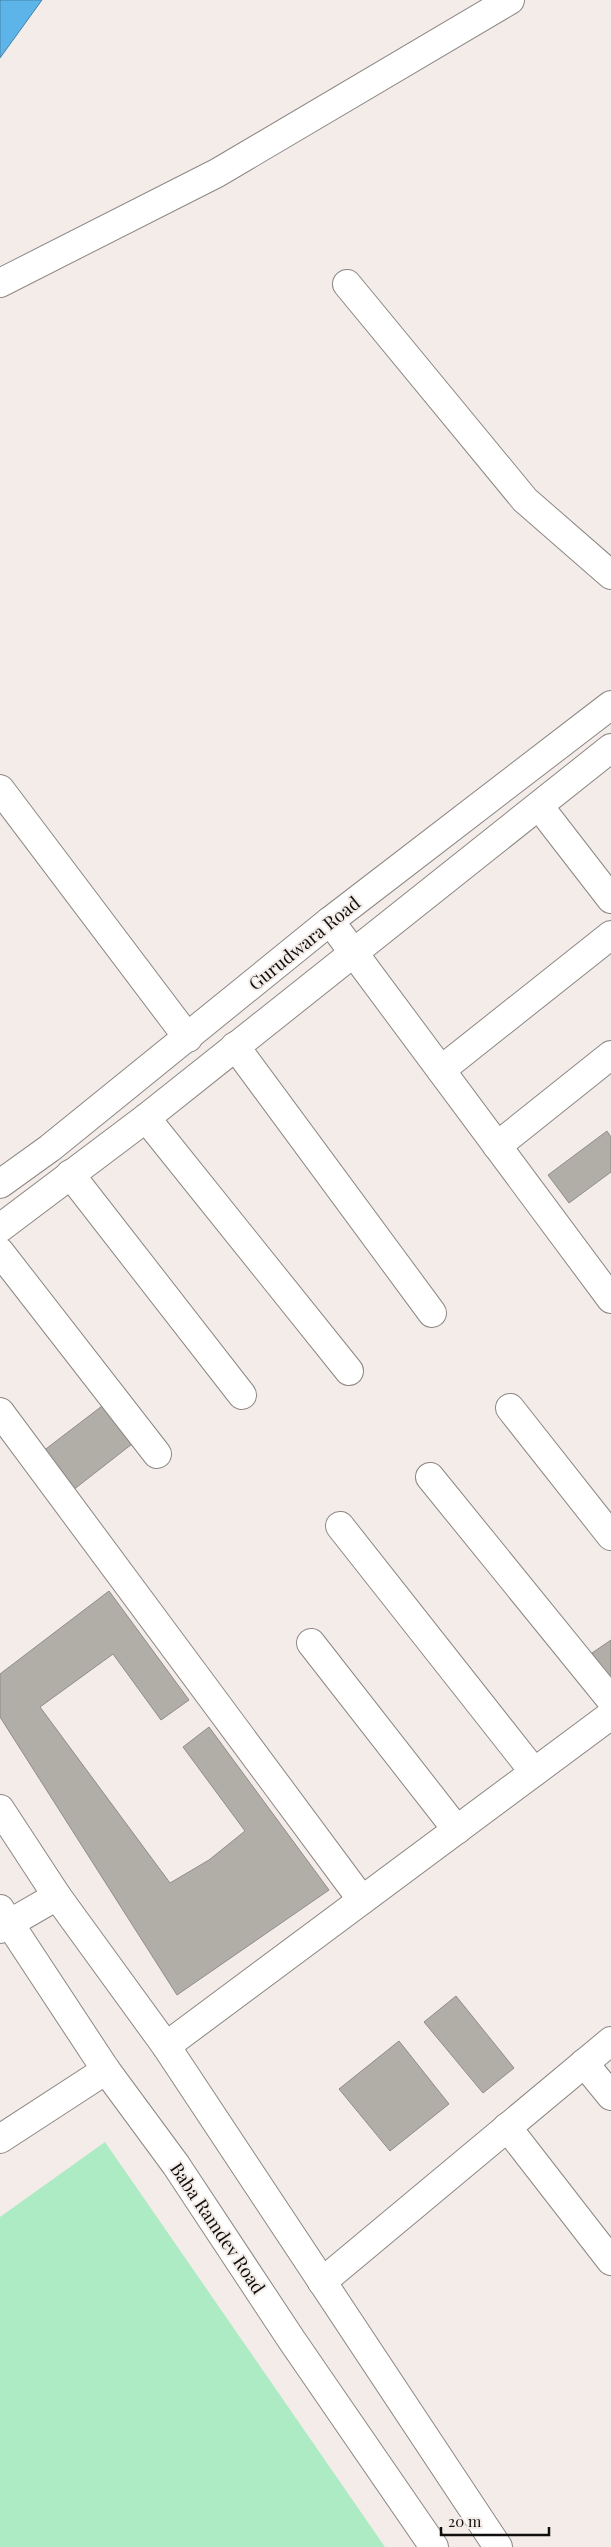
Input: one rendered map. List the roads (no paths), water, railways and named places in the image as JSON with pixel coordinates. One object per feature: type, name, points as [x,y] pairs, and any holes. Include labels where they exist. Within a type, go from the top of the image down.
[{"type":"street","points":[[0,283],[217,173],[510,0]]},
{"type":"street","points":[[347,284],[525,500],[611,575]]},
{"type":"street","name":"Gurudwara Road","points":[[0,1184],[50,1148],[330,921],[611,705]]},
{"type":"street","points":[[0,1228],[146,1118],[611,748]]},
{"type":"street","points":[[0,789],[188,1038]]},
{"type":"street","points":[[539,806],[611,899]]},
{"type":"street","points":[[330,921],[611,1299]]},
{"type":"street","points":[[441,1070],[611,935]]},
{"type":"street","points":[[235,1046],[432,1313]]},
{"type":"street","points":[[497,1146],[611,1055]]},
{"type":"street","points":[[146,1118],[349,1371]]},
{"type":"street","points":[[70,1174],[242,1395]]},
{"type":"street","points":[[0,1252],[157,1454]]},
{"type":"street","points":[[510,1408],[611,1536]]},
{"type":"street","points":[[0,1412],[362,1900]]},
{"type":"street","points":[[430,1478],[611,1700]]},
{"type":"street","points":[[340,1526],[534,1772]]},
{"type":"street","points":[[311,1643],[456,1830]]},
{"type":"street","points":[[166,2046],[611,1715]]},
{"type":"street","points":[[0,1809],[57,1896],[166,2046],[498,2547]]},
{"type":"street","points":[[3,1920],[57,1896]]},
{"type":"street","name":"Baba Ramdev Road","points":[[3,1920],[106,2070],[176,2165],[291,2339],[434,2547]]},
{"type":"street","points":[[322,2282],[611,2040]]},
{"type":"street","points":[[584,2063],[611,2096]]},
{"type":"street","points":[[0,2138],[106,2070]]},
{"type":"street","points":[[507,2127],[611,2261]]},
{"type":"water","points":[[0,0],[42,0],[0,58]]}]
